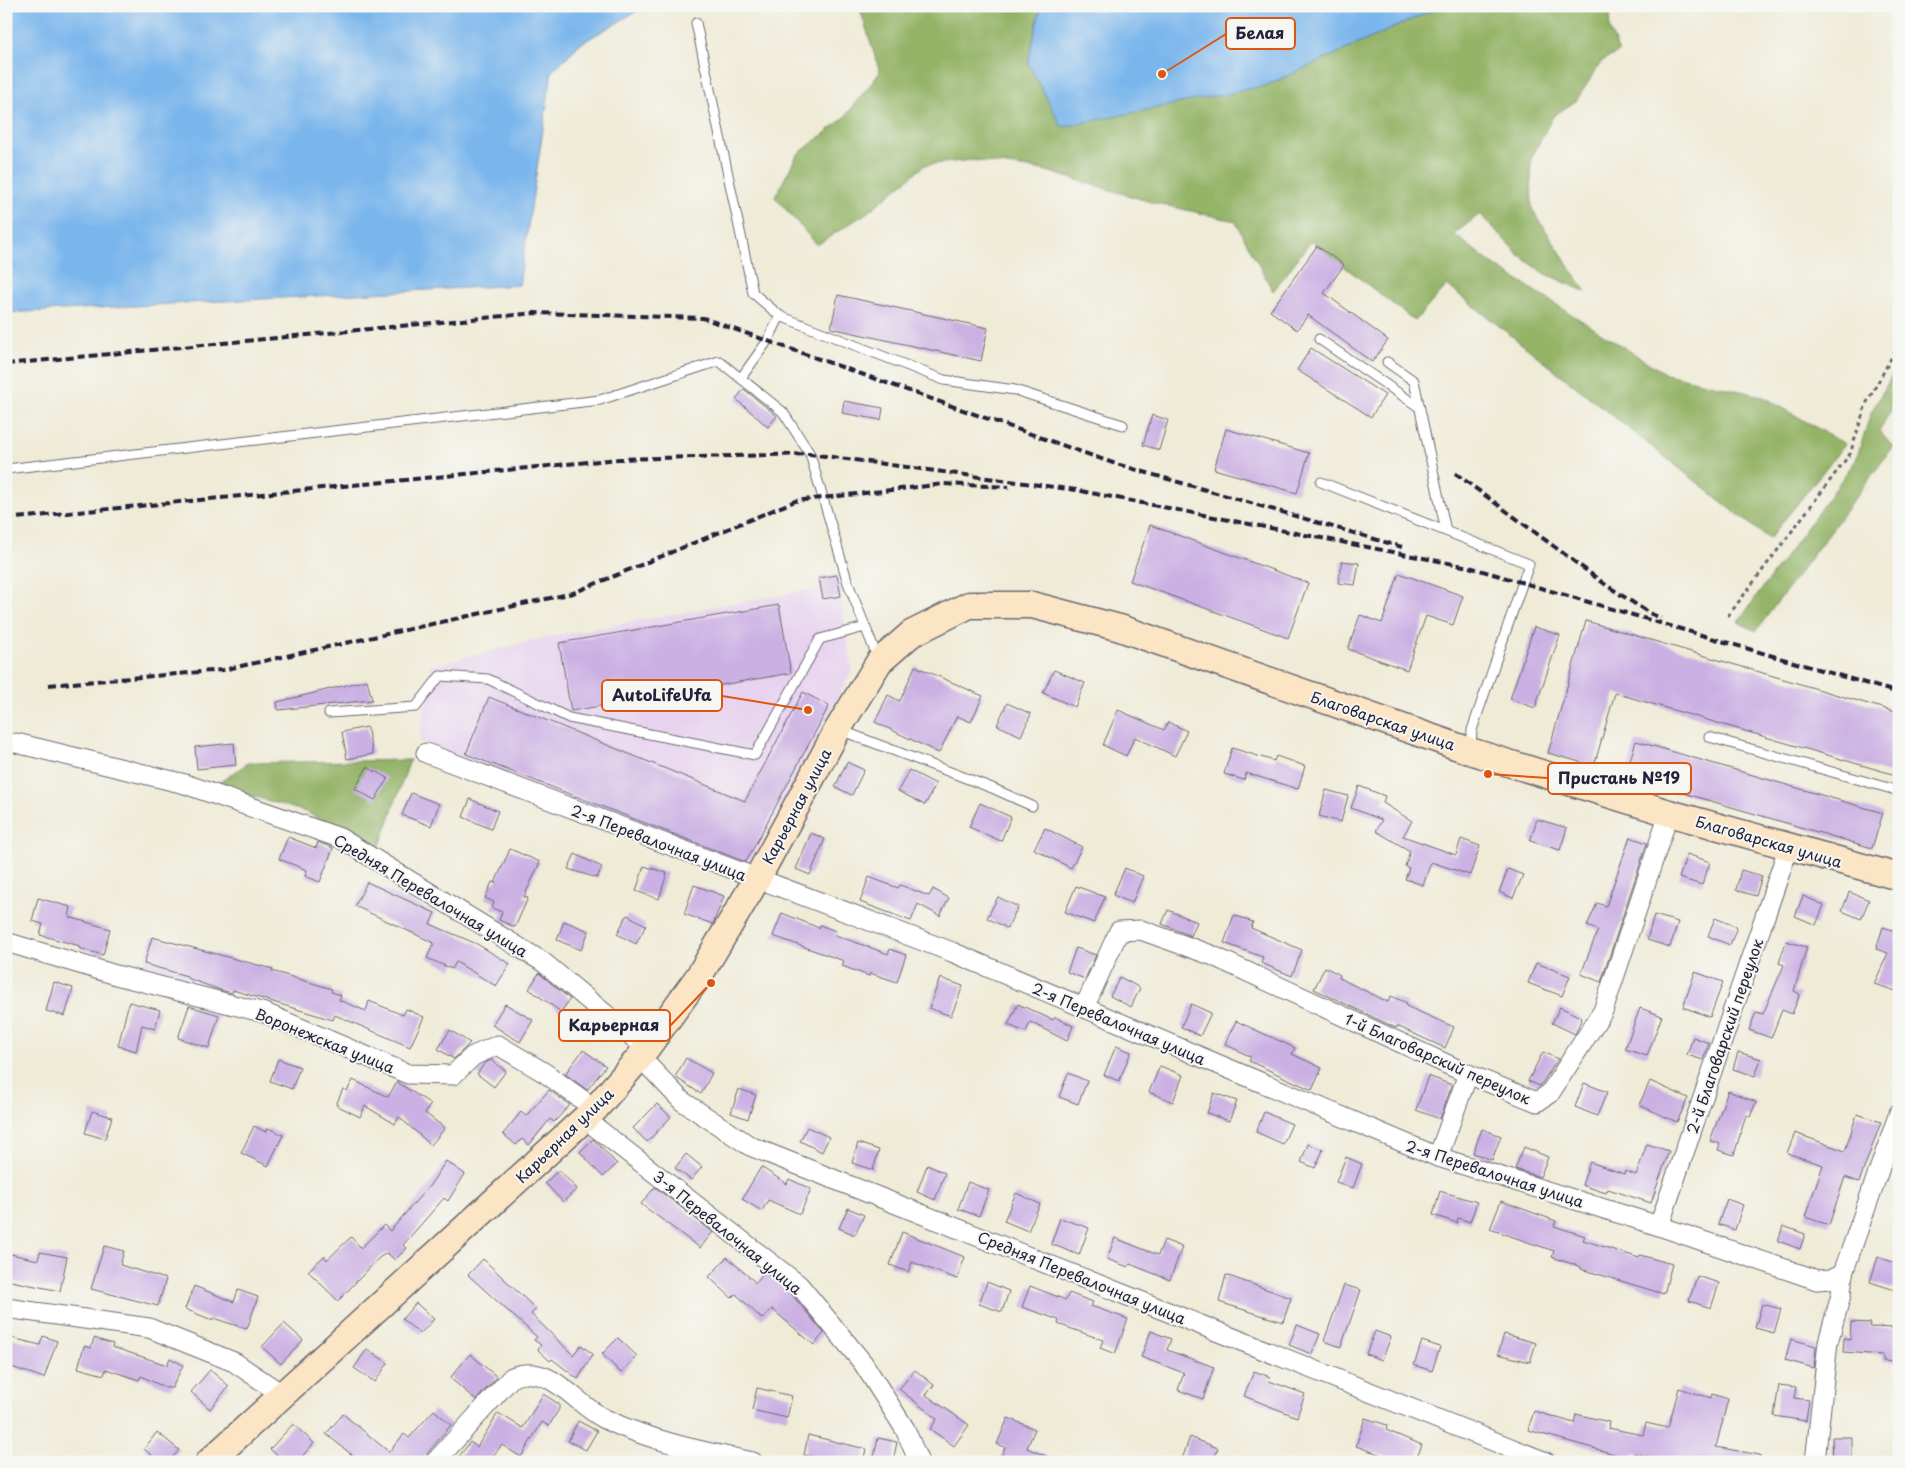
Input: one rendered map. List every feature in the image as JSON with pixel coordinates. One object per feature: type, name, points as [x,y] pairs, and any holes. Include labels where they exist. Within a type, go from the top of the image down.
[{"type":"street","name":"Благоварская улица","points":[[879,662],[911,634],[969,605],[1032,605],[1120,628],[1470,751],[1669,812],[1899,877]]},
{"type":"street","name":"Карьерная улица","points":[[209,1462],[590,1114],[643,1052],[699,976],[756,879],[838,729],[879,662]]},
{"type":"street","name":"Средняя Перевалочная улица","points":[[11,743],[185,784],[340,838],[543,962],[643,1052],[682,1101],[750,1146],[1546,1462]]},
{"type":"street","name":"2-я Перевалочная улица","points":[[426,753],[952,952],[1438,1157],[1659,1226],[1817,1280],[1831,1279],[1843,1274]]},
{"type":"street","name":"1-й Благоварский переулок","points":[[1084,1008],[1120,931],[1140,930],[1210,954],[1468,1074],[1537,1102],[1550,1093],[1603,1011],[1669,812]]},
{"type":"street","name":"2-й Благоварский переулок","points":[[1659,1226],[1789,846]]},
{"type":"street","name":"Воронежская улица","points":[[6,942],[116,975],[265,1013],[408,1074],[453,1075],[473,1056],[498,1045],[545,1073],[590,1114]]},
{"type":"street","points":[[1438,1157],[1468,1074]]},
{"type":"street","points":[[1815,1462],[1828,1342],[1841,1295],[1843,1274],[1899,1113]]},
{"type":"street","name":"3-я Перевалочная улица","points":[[590,1114],[799,1285],[863,1363],[905,1429],[918,1462]]},
{"type":"street","points":[[6,1308],[149,1328],[234,1362],[283,1395]]},
{"type":"street","points":[[435,1462],[512,1377],[525,1372],[546,1377],[604,1418],[686,1449],[752,1462]]},
{"type":"lane","points":[[696,23],[753,293],[780,316],[944,380],[1016,390],[1123,425]]},
{"type":"lane","points":[[741,378],[768,340],[780,316]]},
{"type":"lane","points":[[1319,339],[1419,407]]},
{"type":"lane","points":[[6,468],[600,400],[719,361],[783,412],[810,454],[848,583],[879,662]]},
{"type":"lane","points":[[1387,362],[1414,381],[1446,532]]},
{"type":"lane","points":[[1321,482],[1529,564],[1472,730],[1470,751]]},
{"type":"lane","points":[[329,714],[416,707],[440,676],[488,679],[568,718],[754,755],[820,639],[865,627]]},
{"type":"lane","points":[[838,729],[992,788],[1032,806]]},
{"type":"lane","points":[[1709,737],[1899,791]]},
{"type":"path","points":[[1728,616],[1850,454],[1866,404],[1899,344]]},
{"type":"shaded area","points":[[837,575],[852,671],[747,870],[419,741],[431,671],[429,666],[553,636],[820,588],[819,578]]},
{"type":"green space","points":[[859,6],[1041,6],[1028,63],[1265,86],[1442,6],[1612,6],[1609,28],[1619,52],[1602,61],[1576,101],[1553,116],[1531,159],[1532,209],[1586,292],[1544,273],[1520,256],[1480,214],[1454,234],[1492,264],[1666,374],[1762,396],[1845,444],[1769,539],[1447,285],[1415,321],[1311,241],[1273,291],[1235,221],[1151,202],[1043,170],[972,160],[925,165],[868,212],[817,245],[775,197],[797,155],[844,118],[880,72]]},
{"type":"green space","points":[[1899,363],[1899,396],[1879,431],[1893,447],[1756,631],[1738,622],[1856,460],[1871,413]]},
{"type":"green space","points":[[410,760],[378,851],[306,812],[216,785],[248,763]]},
{"type":"water","points":[[6,6],[646,6],[580,44],[552,71],[519,285],[6,313]]},
{"type":"water","points":[[1041,6],[1442,6],[1265,86],[1062,127],[1028,63]]},
{"type":"building","points":[[1317,246],[1344,265],[1324,293],[1388,340],[1372,362],[1308,315],[1297,330],[1270,311]]},
{"type":"building","points":[[838,295],[988,328],[981,361],[831,328]]},
{"type":"building","points":[[1311,348],[1385,395],[1371,417],[1297,370]]},
{"type":"building","points":[[744,389],[777,416],[768,427],[736,399]]},
{"type":"building","points":[[844,401],[883,408],[881,420],[842,413]]},
{"type":"building","points":[[1152,415],[1168,420],[1159,450],[1143,445]]},
{"type":"building","points":[[1226,429],[1309,453],[1297,493],[1214,469]]},
{"type":"building","points":[[1150,525],[1308,583],[1288,638],[1130,581]]},
{"type":"building","points":[[1342,561],[1359,563],[1355,585],[1338,583]]},
{"type":"building","points":[[1399,573],[1463,596],[1453,625],[1426,616],[1407,670],[1348,649],[1360,615],[1382,623]]},
{"type":"building","points":[[837,575],[841,596],[823,599],[819,578]]},
{"type":"building","points":[[779,605],[791,673],[571,711],[559,643]]},
{"type":"building","points":[[1586,621],[1899,713],[1899,776],[1615,693],[1594,766],[1548,753]]},
{"type":"building","points":[[1534,627],[1560,635],[1535,708],[1510,699]]},
{"type":"building","points":[[915,666],[983,696],[971,722],[957,716],[939,753],[875,722],[888,695],[900,701]]},
{"type":"building","points":[[1054,670],[1085,683],[1075,707],[1043,693]]},
{"type":"building","points":[[367,680],[372,700],[278,710],[277,702]]},
{"type":"building","points":[[803,692],[829,706],[746,862],[466,754],[489,697],[745,801]]},
{"type":"building","points":[[1007,703],[1031,714],[1021,736],[997,725]]},
{"type":"building","points":[[1118,710],[1164,730],[1168,722],[1187,731],[1175,756],[1135,737],[1126,756],[1103,745]]},
{"type":"building","points":[[367,727],[373,754],[347,759],[342,732]]},
{"type":"building","points":[[1636,741],[1883,813],[1872,848],[1625,776]]},
{"type":"building","points":[[234,743],[236,765],[197,769],[195,747]]},
{"type":"building","points":[[1232,748],[1274,761],[1276,756],[1305,766],[1298,789],[1246,773],[1244,780],[1224,774]]},
{"type":"building","points":[[847,762],[864,770],[852,795],[835,787]]},
{"type":"building","points":[[367,767],[388,778],[375,800],[355,789]]},
{"type":"building","points":[[909,770],[936,784],[925,805],[898,791]]},
{"type":"building","points":[[1359,786],[1385,796],[1383,803],[1412,821],[1403,836],[1456,855],[1461,839],[1480,846],[1470,875],[1431,862],[1423,885],[1405,879],[1409,868],[1405,866],[1410,851],[1376,831],[1382,820],[1351,808]]},
{"type":"building","points":[[1326,790],[1348,796],[1341,822],[1319,816]]},
{"type":"building","points":[[411,793],[439,804],[431,826],[402,815]]},
{"type":"building","points":[[470,799],[498,811],[491,829],[463,817]]},
{"type":"building","points":[[980,803],[1011,817],[1001,841],[969,827]]},
{"type":"building","points":[[1537,819],[1567,828],[1560,850],[1530,841]]},
{"type":"building","points":[[1045,828],[1082,847],[1071,868],[1034,849]]},
{"type":"building","points":[[811,833],[825,839],[810,875],[796,869]]},
{"type":"building","points":[[288,837],[316,848],[318,842],[333,848],[320,882],[305,876],[307,870],[279,859]]},
{"type":"building","points":[[1630,837],[1647,843],[1601,982],[1581,974],[1598,930],[1587,926],[1597,903],[1606,906]]},
{"type":"building","points":[[510,849],[540,862],[524,897],[528,898],[515,927],[499,920],[502,912],[492,908],[494,902],[485,898],[492,882],[495,883]]},
{"type":"building","points":[[575,854],[602,867],[597,878],[568,869]]},
{"type":"building","points":[[1687,854],[1710,862],[1702,885],[1679,878]]},
{"type":"building","points":[[644,866],[667,873],[659,899],[636,891]]},
{"type":"building","points":[[1125,868],[1143,876],[1132,903],[1113,895]]},
{"type":"building","points":[[1508,869],[1523,875],[1513,898],[1499,892]]},
{"type":"building","points":[[1741,870],[1762,876],[1756,896],[1736,890]]},
{"type":"building","points":[[869,877],[898,888],[900,885],[929,896],[933,889],[949,898],[940,916],[918,904],[911,921],[860,902]]},
{"type":"building","points":[[367,882],[435,913],[430,924],[477,944],[510,964],[496,986],[456,962],[452,969],[427,958],[434,943],[355,906]]},
{"type":"building","points":[[694,885],[724,896],[713,924],[684,914]]},
{"type":"building","points":[[1076,886],[1105,897],[1094,923],[1065,912]]},
{"type":"building","points":[[1849,892],[1869,900],[1861,919],[1842,911]]},
{"type":"building","points":[[1803,896],[1824,905],[1816,925],[1795,916]]},
{"type":"building","points":[[998,897],[1018,907],[1007,928],[987,918]]},
{"type":"building","points":[[38,898],[71,907],[69,917],[110,929],[103,955],[79,948],[80,946],[40,935],[43,924],[32,921]]},
{"type":"building","points":[[1168,910],[1197,922],[1191,936],[1162,924]]},
{"type":"building","points":[[782,913],[819,928],[820,925],[836,931],[835,935],[888,954],[890,949],[906,955],[897,982],[870,973],[869,976],[842,966],[844,961],[773,936]]},
{"type":"building","points":[[627,915],[646,925],[636,944],[617,934]]},
{"type":"building","points":[[1234,915],[1253,922],[1251,928],[1302,950],[1292,976],[1261,963],[1263,957],[1224,943]]},
{"type":"building","points":[[1654,915],[1678,922],[1670,947],[1647,940]]},
{"type":"building","points":[[1715,918],[1737,927],[1730,945],[1708,936]]},
{"type":"building","points":[[564,921],[589,931],[581,950],[557,940]]},
{"type":"building","points":[[1883,927],[1895,931],[1899,928],[1899,992],[1874,984],[1888,953],[1876,949]]},
{"type":"building","points":[[152,937],[273,969],[272,971],[332,989],[331,992],[341,995],[339,1000],[366,1011],[369,1001],[403,1015],[406,1009],[424,1017],[410,1047],[335,1015],[333,1020],[233,990],[232,993],[220,990],[187,978],[187,976],[144,964]]},
{"type":"building","points":[[1786,941],[1807,947],[1794,991],[1800,994],[1792,1014],[1782,1010],[1771,1038],[1749,1030],[1756,1012],[1763,1014],[1784,965],[1779,963]]},
{"type":"building","points":[[1076,948],[1096,955],[1085,979],[1067,972]]},
{"type":"building","points":[[1536,963],[1570,976],[1562,996],[1528,983]]},
{"type":"building","points":[[1325,967],[1340,975],[1339,978],[1388,1002],[1391,996],[1407,1003],[1406,1006],[1454,1027],[1445,1048],[1397,1026],[1396,1028],[1314,989]]},
{"type":"building","points":[[1695,972],[1723,982],[1710,1017],[1683,1007]]},
{"type":"building","points":[[539,973],[570,999],[561,1012],[529,989]]},
{"type":"building","points":[[1120,977],[1140,988],[1131,1007],[1110,996]]},
{"type":"building","points":[[940,978],[963,986],[951,1016],[929,1008]]},
{"type":"building","points":[[54,982],[73,988],[65,1016],[46,1011]]},
{"type":"building","points":[[129,1002],[160,1010],[155,1029],[142,1025],[136,1051],[118,1046]]},
{"type":"building","points":[[505,1004],[533,1020],[520,1042],[492,1025]]},
{"type":"building","points":[[1018,1004],[1053,1020],[1055,1017],[1073,1026],[1067,1041],[1030,1022],[1026,1032],[1008,1025]]},
{"type":"building","points":[[1191,1004],[1211,1013],[1200,1036],[1181,1027]]},
{"type":"building","points":[[189,1006],[219,1015],[209,1048],[178,1038]]},
{"type":"building","points":[[1560,1007],[1582,1018],[1575,1034],[1552,1023]]},
{"type":"building","points":[[1640,1008],[1662,1016],[1647,1056],[1625,1049]]},
{"type":"building","points":[[1236,1021],[1295,1048],[1292,1054],[1322,1068],[1312,1090],[1249,1061],[1251,1057],[1225,1044]]},
{"type":"building","points":[[450,1030],[470,1043],[454,1059],[438,1049]]},
{"type":"building","points":[[1693,1037],[1709,1043],[1703,1060],[1687,1055]]},
{"type":"building","points":[[1116,1046],[1131,1052],[1119,1081],[1104,1075]]},
{"type":"building","points":[[583,1050],[606,1066],[587,1090],[565,1074]]},
{"type":"building","points":[[1543,1052],[1558,1059],[1540,1086],[1528,1081]]},
{"type":"building","points":[[1738,1052],[1761,1059],[1755,1076],[1733,1069]]},
{"type":"building","points":[[686,1058],[712,1073],[701,1094],[675,1077]]},
{"type":"building","points":[[278,1059],[300,1067],[292,1089],[270,1081]]},
{"type":"building","points":[[491,1060],[506,1071],[494,1087],[477,1074],[485,1063]]},
{"type":"building","points":[[1160,1066],[1183,1075],[1173,1102],[1149,1092]]},
{"type":"building","points":[[1068,1073],[1087,1081],[1078,1104],[1059,1097]]},
{"type":"building","points":[[1428,1076],[1452,1085],[1440,1119],[1416,1110]]},
{"type":"building","points":[[353,1080],[388,1097],[397,1082],[431,1104],[425,1113],[445,1128],[431,1145],[399,1117],[395,1124],[365,1106],[360,1117],[336,1105],[343,1089],[347,1091]]},
{"type":"building","points":[[1650,1081],[1688,1098],[1677,1122],[1639,1105]]},
{"type":"building","points":[[1584,1083],[1607,1092],[1597,1116],[1575,1107]]},
{"type":"building","points":[[739,1089],[756,1095],[748,1119],[731,1113]]},
{"type":"building","points":[[549,1090],[570,1105],[554,1122],[550,1119],[529,1145],[522,1139],[516,1145],[503,1134],[521,1112],[526,1116]]},
{"type":"building","points":[[1728,1091],[1756,1102],[1750,1117],[1746,1115],[1734,1155],[1718,1150],[1720,1144],[1710,1141]]},
{"type":"building","points":[[1214,1093],[1237,1101],[1229,1121],[1207,1113]]},
{"type":"building","points":[[657,1104],[671,1117],[647,1142],[633,1128]]},
{"type":"building","points":[[92,1111],[112,1117],[105,1139],[85,1133]]},
{"type":"building","points":[[1264,1112],[1292,1124],[1283,1144],[1256,1132]]},
{"type":"building","points":[[1857,1114],[1881,1122],[1859,1182],[1845,1177],[1829,1225],[1805,1217],[1823,1165],[1787,1153],[1795,1133],[1845,1151]]},
{"type":"building","points":[[254,1126],[266,1132],[268,1128],[283,1135],[268,1166],[241,1153]]},
{"type":"building","points":[[807,1127],[829,1137],[822,1152],[800,1141]]},
{"type":"building","points":[[1482,1129],[1501,1136],[1492,1160],[1473,1153]]},
{"type":"building","points":[[593,1139],[617,1164],[603,1177],[580,1152]]},
{"type":"building","points":[[858,1143],[879,1150],[873,1170],[852,1163]]},
{"type":"building","points":[[1308,1144],[1323,1150],[1315,1168],[1301,1162]]},
{"type":"building","points":[[1647,1144],[1669,1151],[1651,1203],[1608,1189],[1606,1193],[1582,1185],[1590,1162],[1624,1174],[1625,1171],[1636,1175]]},
{"type":"building","points":[[1524,1147],[1548,1157],[1540,1177],[1515,1169]]},
{"type":"building","points":[[686,1154],[702,1167],[691,1180],[675,1168]]},
{"type":"building","points":[[1346,1157],[1362,1164],[1353,1188],[1336,1182]]},
{"type":"building","points":[[446,1161],[465,1174],[448,1201],[444,1198],[403,1245],[407,1248],[395,1260],[387,1253],[380,1257],[338,1301],[308,1271],[324,1256],[327,1260],[351,1237],[361,1248],[384,1225],[390,1231],[430,1185]]},
{"type":"building","points":[[927,1165],[945,1173],[935,1200],[917,1192]]},
{"type":"building","points":[[761,1167],[787,1184],[789,1179],[811,1189],[800,1214],[768,1200],[762,1211],[742,1199]]},
{"type":"building","points":[[559,1170],[577,1189],[563,1202],[545,1183]]},
{"type":"building","points":[[968,1182],[989,1190],[979,1216],[958,1209]]},
{"type":"building","points":[[655,1187],[713,1232],[700,1248],[641,1204]]},
{"type":"building","points":[[1440,1191],[1477,1202],[1470,1222],[1458,1218],[1457,1223],[1433,1215]]},
{"type":"building","points":[[1016,1193],[1040,1204],[1028,1231],[1004,1221]]},
{"type":"building","points":[[1727,1199],[1743,1205],[1735,1230],[1718,1224]]},
{"type":"building","points":[[1501,1201],[1556,1221],[1554,1226],[1585,1236],[1583,1240],[1639,1258],[1640,1255],[1672,1264],[1664,1294],[1581,1269],[1581,1267],[1552,1257],[1554,1251],[1490,1229]]},
{"type":"building","points":[[848,1208],[864,1215],[855,1235],[839,1228]]},
{"type":"building","points":[[1060,1218],[1089,1228],[1079,1255],[1051,1244]]},
{"type":"building","points":[[1783,1226],[1805,1234],[1800,1249],[1778,1241]]},
{"type":"building","points":[[902,1232],[965,1257],[957,1279],[912,1262],[908,1272],[890,1265]]},
{"type":"building","points":[[1115,1238],[1158,1255],[1164,1240],[1182,1247],[1170,1280],[1130,1264],[1128,1267],[1107,1259]]},
{"type":"building","points":[[104,1246],[124,1251],[120,1265],[166,1279],[158,1306],[91,1289]]},
{"type":"building","points":[[40,1252],[67,1257],[60,1291],[6,1280],[6,1253],[38,1260]]},
{"type":"building","points":[[727,1257],[756,1283],[765,1273],[789,1291],[824,1333],[814,1345],[772,1309],[762,1319],[736,1294],[732,1298],[709,1277]]},
{"type":"building","points":[[1878,1257],[1899,1264],[1899,1280],[1895,1290],[1870,1282]]},
{"type":"building","points":[[483,1259],[536,1309],[531,1314],[573,1355],[581,1345],[593,1354],[578,1379],[552,1359],[550,1361],[538,1350],[541,1345],[534,1340],[537,1337],[468,1275]]},
{"type":"building","points":[[1226,1275],[1291,1298],[1283,1322],[1219,1302]]},
{"type":"building","points":[[1697,1276],[1719,1283],[1711,1308],[1689,1301]]},
{"type":"building","points":[[987,1282],[1009,1291],[1002,1312],[979,1304]]},
{"type":"building","points":[[1344,1285],[1361,1290],[1341,1347],[1324,1341]]},
{"type":"building","points":[[194,1286],[234,1302],[238,1290],[258,1297],[247,1329],[213,1318],[212,1320],[185,1309]]},
{"type":"building","points":[[1030,1286],[1066,1300],[1069,1293],[1093,1302],[1091,1306],[1128,1319],[1115,1354],[1100,1348],[1103,1340],[1058,1324],[1059,1320],[1022,1307]]},
{"type":"building","points":[[416,1303],[434,1319],[420,1334],[402,1319]]},
{"type":"building","points":[[1762,1304],[1781,1309],[1774,1333],[1755,1328]]},
{"type":"building","points":[[1851,1322],[1871,1323],[1870,1327],[1899,1328],[1899,1362],[1883,1361],[1883,1355],[1843,1352],[1844,1338],[1850,1339]]},
{"type":"building","points":[[284,1323],[303,1340],[281,1364],[262,1347]]},
{"type":"building","points":[[1297,1325],[1320,1334],[1312,1354],[1289,1345]]},
{"type":"building","points":[[1151,1331],[1171,1339],[1167,1350],[1214,1367],[1203,1399],[1178,1390],[1184,1373],[1141,1357]]},
{"type":"building","points":[[1375,1331],[1391,1337],[1382,1360],[1366,1354]]},
{"type":"building","points":[[1504,1334],[1536,1343],[1530,1362],[1498,1354]]},
{"type":"building","points":[[43,1336],[57,1341],[44,1378],[6,1365],[8,1337],[40,1345]]},
{"type":"building","points":[[94,1338],[113,1344],[112,1347],[167,1365],[170,1358],[183,1365],[172,1388],[166,1388],[141,1376],[139,1380],[106,1369],[104,1375],[78,1368],[84,1346],[91,1348]]},
{"type":"building","points":[[618,1338],[637,1356],[621,1373],[602,1354]]},
{"type":"building","points":[[1791,1339],[1816,1346],[1814,1368],[1785,1360]]},
{"type":"building","points":[[1422,1341],[1440,1347],[1432,1371],[1414,1365]]},
{"type":"building","points":[[367,1349],[388,1363],[375,1382],[354,1368]]},
{"type":"building","points":[[470,1354],[497,1377],[476,1400],[450,1378]]},
{"type":"building","points":[[210,1370],[229,1386],[210,1409],[191,1392]]},
{"type":"building","points":[[915,1370],[934,1385],[926,1395],[969,1425],[954,1446],[930,1429],[937,1419],[899,1389]]},
{"type":"building","points":[[1254,1371],[1270,1377],[1269,1381],[1305,1394],[1297,1417],[1244,1396]]},
{"type":"building","points":[[1779,1385],[1796,1387],[1794,1398],[1809,1400],[1806,1421],[1774,1416]]},
{"type":"building","points":[[757,1388],[792,1396],[787,1418],[752,1410]]},
{"type":"building","points":[[1679,1388],[1711,1398],[1712,1394],[1728,1399],[1716,1447],[1760,1455],[1760,1462],[1672,1462],[1634,1453],[1632,1459],[1528,1430],[1534,1411],[1574,1423],[1576,1414],[1609,1422],[1608,1428],[1643,1435],[1646,1423],[1668,1428]]},
{"type":"building","points":[[543,1394],[559,1404],[559,1409],[549,1426],[542,1422],[521,1457],[502,1445],[491,1458],[496,1462],[455,1462],[470,1442],[477,1447],[498,1413],[523,1428]]},
{"type":"building","points":[[434,1410],[451,1425],[420,1462],[361,1462],[326,1434],[343,1414],[389,1452],[404,1434],[409,1438]]},
{"type":"building","points":[[1008,1418],[1035,1429],[1027,1448],[1060,1462],[999,1462],[1005,1447],[997,1444]]},
{"type":"building","points":[[1365,1418],[1387,1425],[1386,1430],[1422,1445],[1415,1462],[1401,1462],[1356,1446]]},
{"type":"building","points":[[578,1421],[597,1431],[586,1450],[568,1441]]},
{"type":"building","points":[[293,1424],[314,1443],[297,1462],[284,1462],[270,1449]]},
{"type":"building","points":[[157,1432],[179,1450],[169,1462],[160,1462],[144,1449]]},
{"type":"building","points":[[808,1435],[866,1449],[863,1462],[833,1462],[804,1455]]},
{"type":"building","points":[[1190,1437],[1218,1448],[1213,1462],[1181,1462]]},
{"type":"building","points":[[1832,1437],[1852,1437],[1852,1462],[1833,1462]]},
{"type":"building","points":[[878,1438],[897,1442],[893,1462],[873,1462]]},
{"type":"railway","points":[[6,364],[535,313],[703,318],[1113,463],[1402,547]]},
{"type":"railway","points":[[6,519],[619,459],[810,454],[1076,490],[1469,567],[1899,693]]},
{"type":"railway","points":[[1455,473],[1606,585],[1649,613],[1661,618]]},
{"type":"railway","points":[[49,685],[223,670],[573,593],[795,501],[944,484],[1009,487]]},
{"type":"place","name":"Белая","points":[[1162,74]]},
{"type":"place","name":"AutoLifeUfa","points":[[808,710]]},
{"type":"place","name":"Пристань №19","points":[[1488,774]]},
{"type":"place","name":"Карьерная","points":[[711,983]]}]
